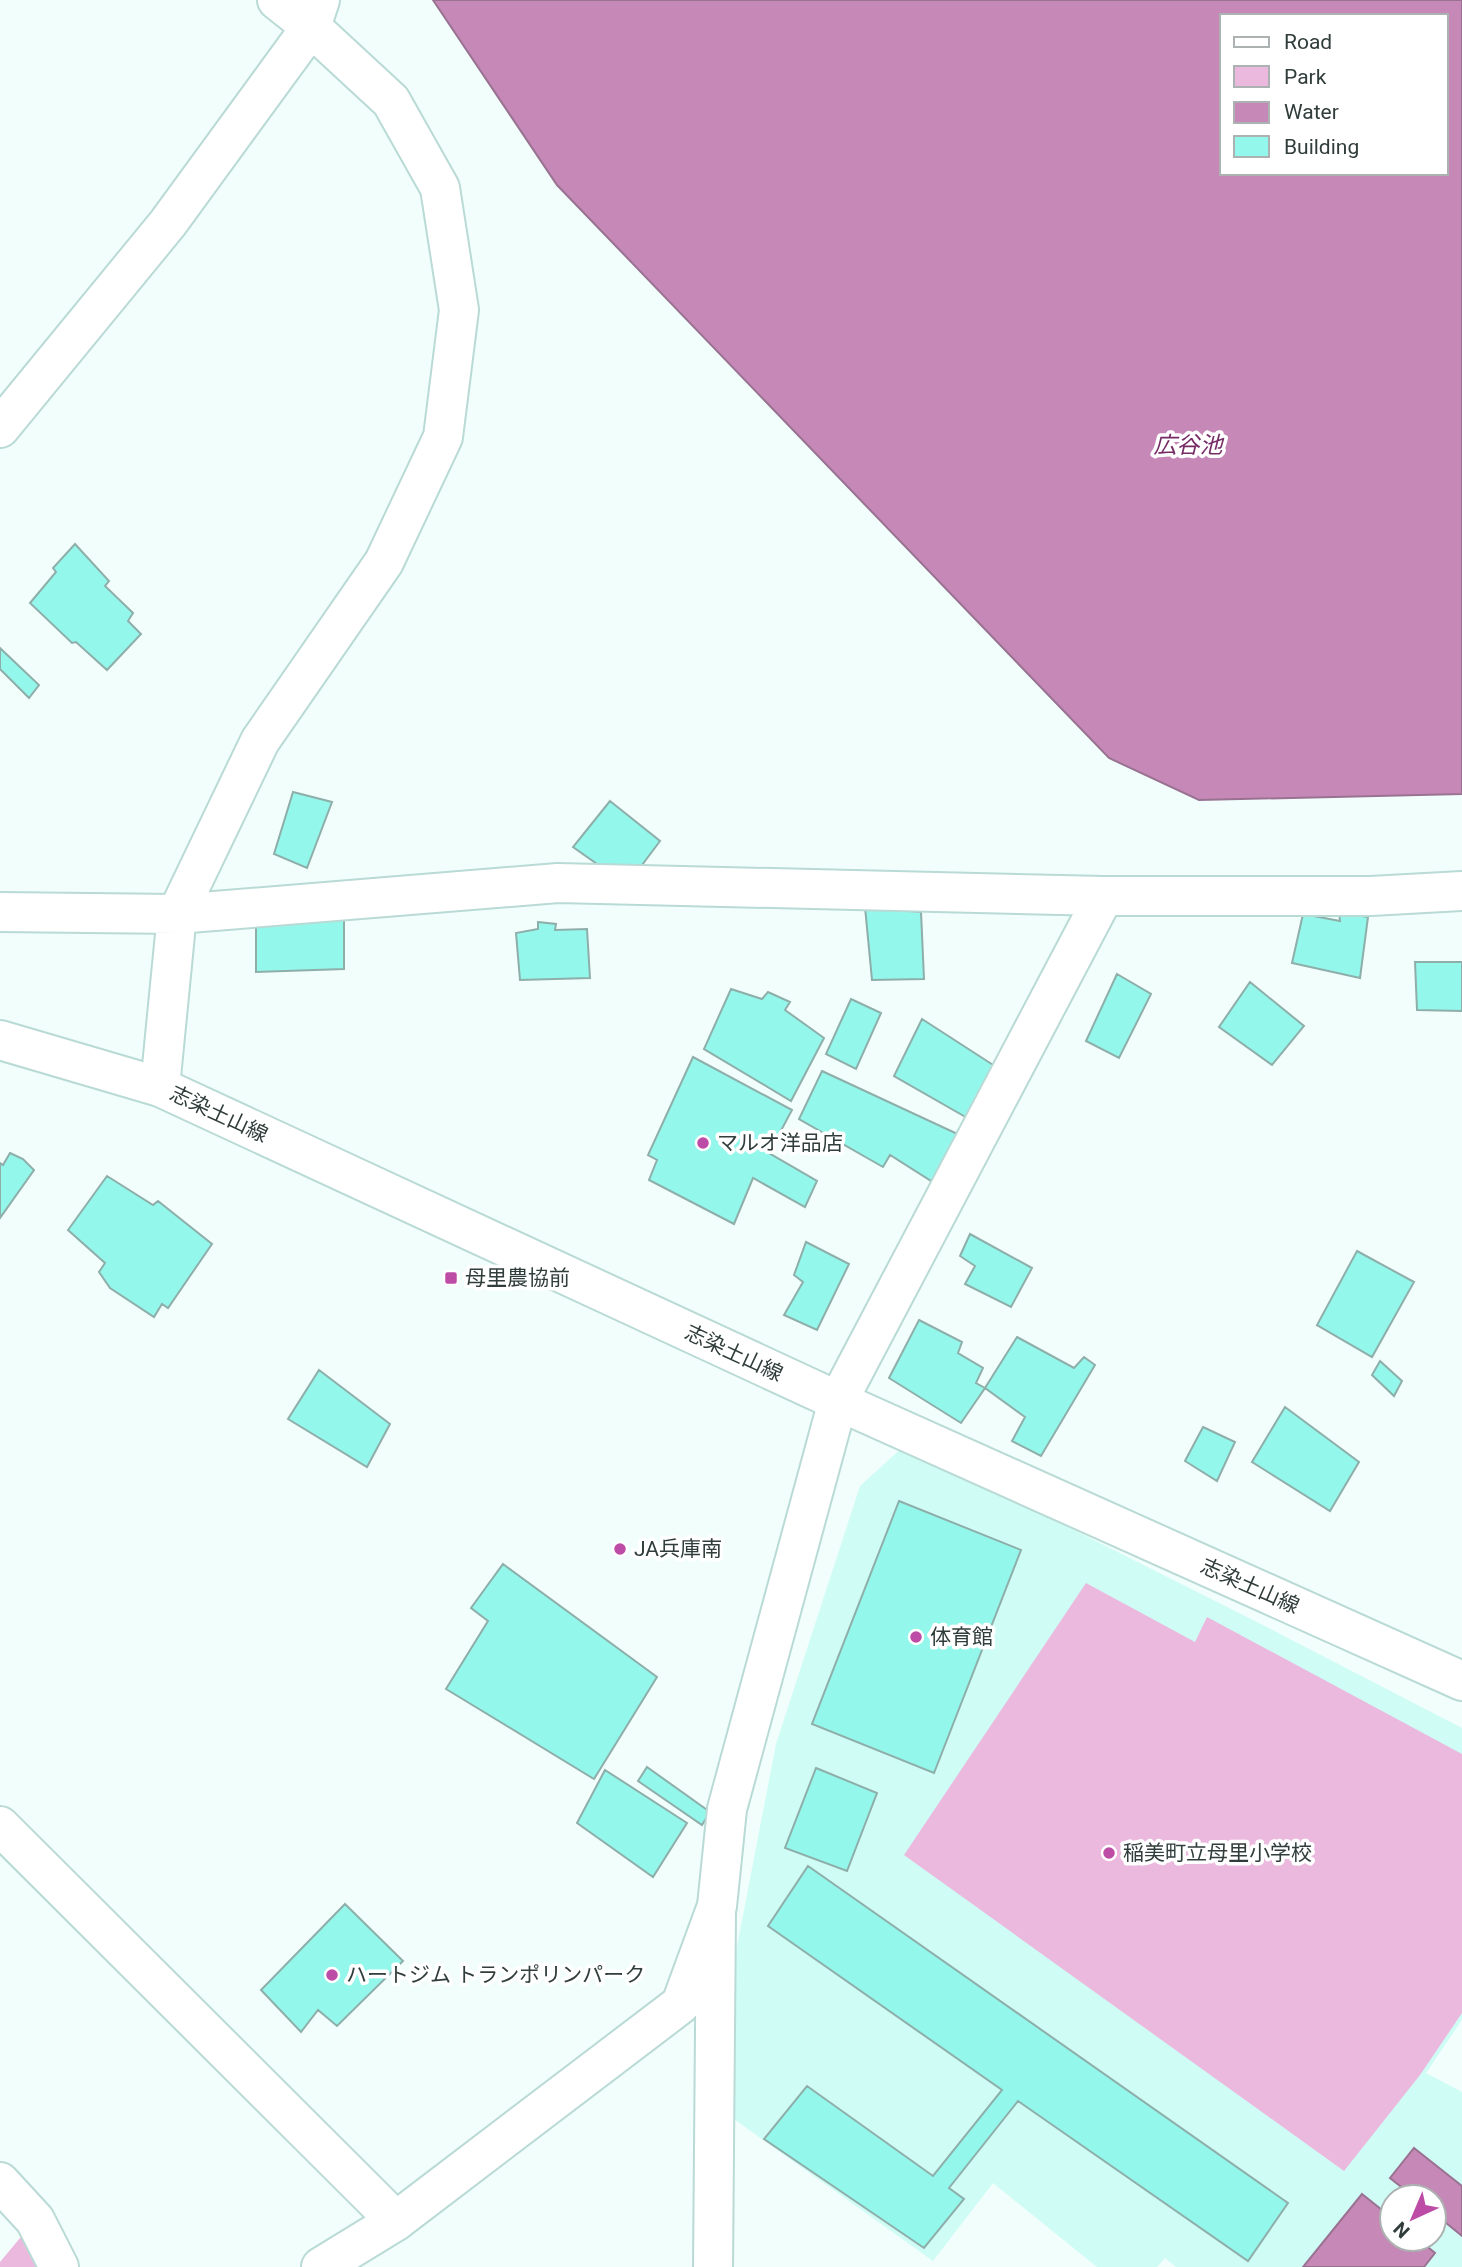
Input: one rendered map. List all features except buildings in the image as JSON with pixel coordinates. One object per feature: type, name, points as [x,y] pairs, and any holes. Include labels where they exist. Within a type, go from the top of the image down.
[{"type":"street","points":[[160,1087],[177,914],[260,741],[384,562],[443,437],[459,310],[440,188],[391,101],[316,14],[277,0]]},
{"type":"street","points":[[5,411],[168,223],[316,14]]},
{"type":"street","points":[[0,912],[177,914],[558,883],[1104,896],[1371,896],[1462,891]]},
{"type":"street","points":[[713,2267],[716,1906],[727,1809],[838,1401],[1104,896]]},
{"type":"street","name":"志染土山線","points":[[0,1040],[160,1087],[838,1401],[1462,1681]]},
{"type":"street","points":[[0,1826],[396,2221]]},
{"type":"street","points":[[321,2267],[396,2221],[681,2004],[716,1906]]},
{"type":"street","points":[[0,2182],[35,2220],[59,2267]]},
{"type":"shaded area","name":"稲美町立母里小学校","points":[[905,1445],[1462,1728],[1462,2020],[1426,2073],[1462,2092],[1462,2267],[1176,2267],[1165,2258],[1157,2267],[1097,2267],[993,2183],[933,2261],[727,2114],[734,1962],[776,1744],[860,1486]]},
{"type":"green space","points":[[1086,1583],[1195,1642],[1207,1617],[1462,1754],[1462,2013],[1420,2075],[1344,2171],[904,1855]]},
{"type":"green space","points":[[35,2220],[59,2267],[0,2267],[0,2262]]},
{"type":"water","name":"広谷池","points":[[433,0],[1462,0],[1462,794],[1199,800],[1109,758],[557,185]]},
{"type":"water","points":[[1414,2148],[1462,2186],[1462,2236],[1448,2224],[1448,2183],[1396,2183],[1390,2178]]},
{"type":"water","points":[[1362,2194],[1378,2207],[1378,2253],[1435,2253],[1424,2267],[1303,2267]]},
{"type":"place","name":"マルオ洋品店","points":[[703,1143]]},
{"type":"place","name":"母里農協前","points":[[451,1278]]},
{"type":"place","name":"JA兵庫南","points":[[620,1549]]},
{"type":"place","name":"体育館","points":[[916,1637]]},
{"type":"place","name":"稲美町立母里小学校","points":[[1109,1853]]},
{"type":"place","name":"ハートジム トランポリンパーク","points":[[332,1975]]}]
